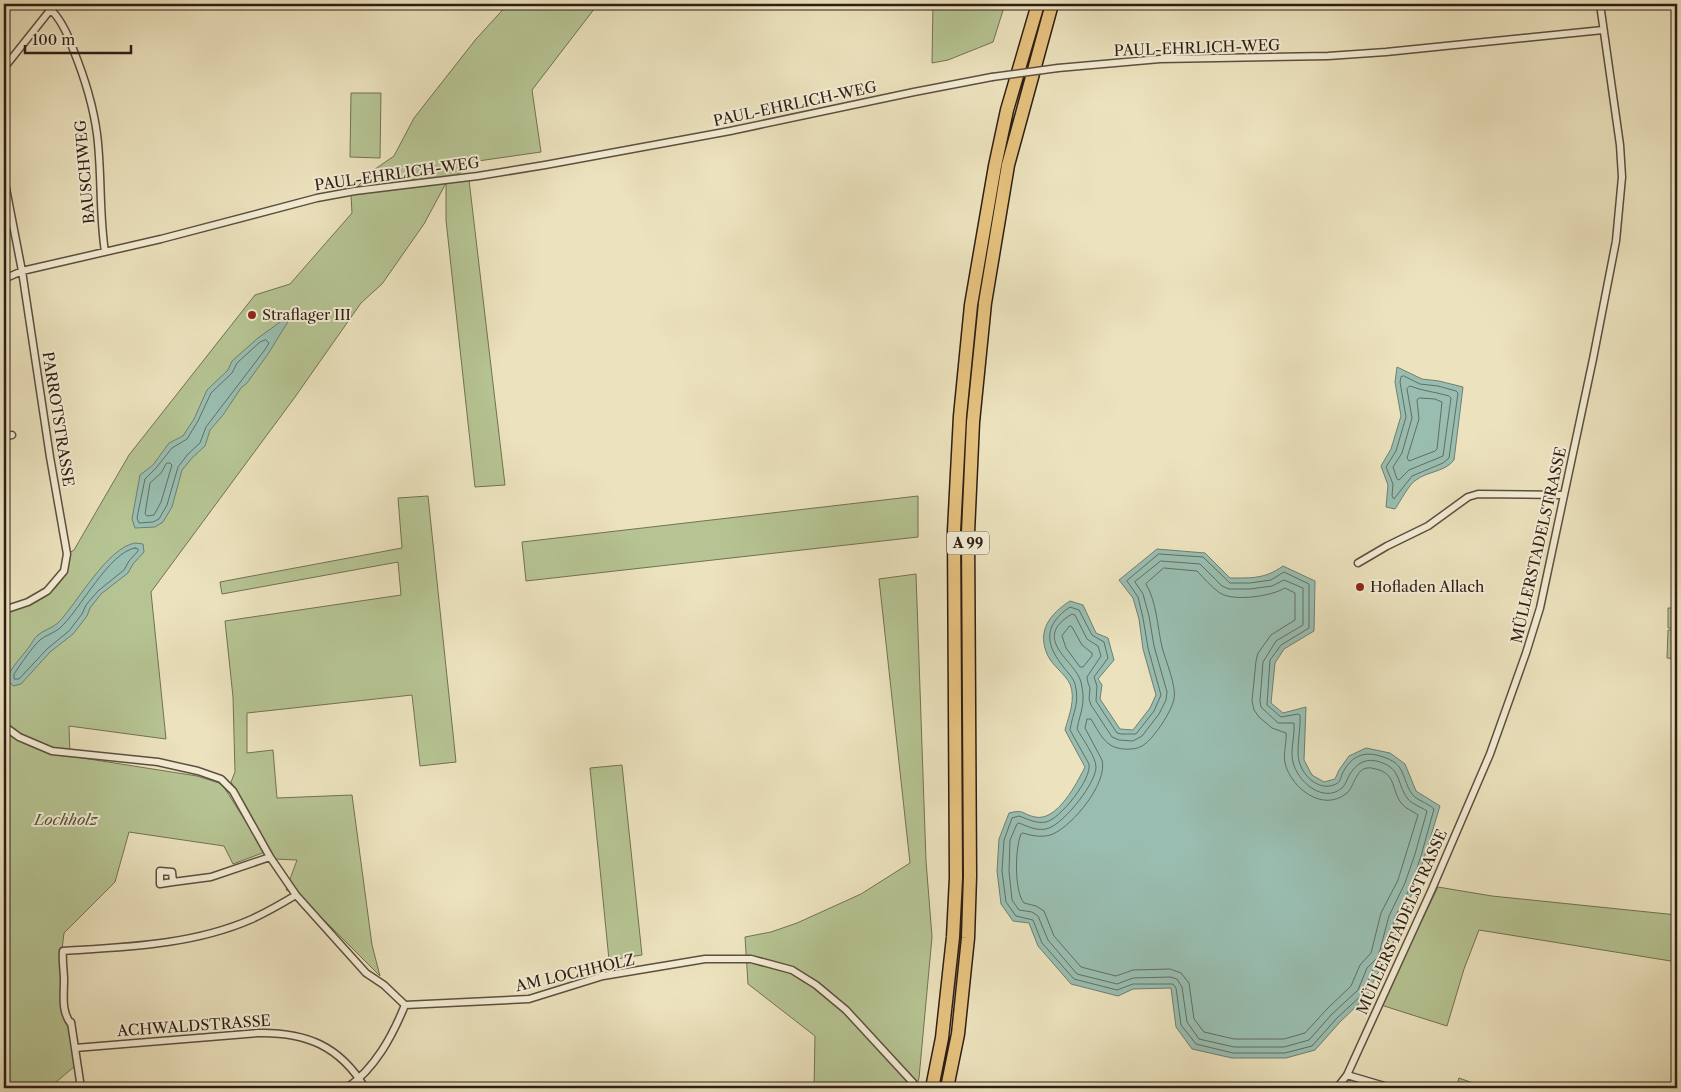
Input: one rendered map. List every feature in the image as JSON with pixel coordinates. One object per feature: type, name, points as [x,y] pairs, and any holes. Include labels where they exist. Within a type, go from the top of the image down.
[{"type":"highway","name":"A 99","points":[[932,1088],[942,1038],[954,937],[956,878],[954,531],[960,416],[971,305],[995,166],[1007,110],[1038,4]]},
{"type":"highway","name":"A 99","points":[[947,1088],[958,1034],[968,938],[970,876],[968,534],[973,422],[985,302],[1008,165],[1052,4]]},
{"type":"street","name":"MÜLLERSTADELSTRASSE","points":[[1338,1088],[1346,1075],[1432,889],[1490,754],[1540,608],[1616,241],[1622,177],[1620,145],[1600,4]]},
{"type":"street","points":[[4,68],[52,7]]},
{"type":"street","name":"BAUSCHWEG","points":[[52,7],[68,37],[84,77],[92,108],[97,133],[105,252]]},
{"type":"street","name":"PAUL-EHRLICH-WEG","points":[[4,279],[22,271],[317,198],[355,191],[478,176],[594,156],[730,131],[992,77],[1058,68],[1160,59],[1328,56],[1386,52],[1603,30]]},
{"type":"street","name":"PARROTSTRASSE","points":[[4,178],[22,271],[50,457],[68,554],[64,570],[54,585],[42,595],[4,610]]},
{"type":"street","points":[[4,437],[12,435]]},
{"type":"street","points":[[1358,562],[1428,526],[1468,497],[1478,494],[1564,495]]},
{"type":"street","points":[[4,726],[19,737],[52,751],[158,762],[198,771],[221,779],[233,791],[270,857],[296,895],[366,973],[384,985],[405,1005],[380,1054],[360,1079],[347,1088]]},
{"type":"street","points":[[173,882],[211,878],[270,857]]},
{"type":"street","points":[[81,1088],[71,1024],[66,1016],[62,992],[64,983],[63,952],[154,944],[200,936],[251,919],[273,909],[296,895]]},
{"type":"street","name":"AM LOCHHOLZ","points":[[405,1005],[529,999],[603,976],[705,959],[751,959],[792,970],[816,985],[846,1010],[918,1088]]},
{"type":"street","name":"ACHWALDSTRASSE","points":[[75,1048],[280,1032],[303,1037],[320,1044],[345,1062],[360,1079],[365,1088]]},
{"type":"street","points":[[1346,1075],[1391,1088]]},
{"type":"green space","name":"Lochholz","points":[[508,4],[598,4],[532,90],[541,152],[478,161],[447,181],[469,180],[505,485],[475,487],[446,220],[446,183],[424,224],[382,284],[361,303],[295,397],[151,592],[166,739],[69,726],[70,756],[197,776],[222,784],[265,852],[233,864],[224,846],[129,832],[115,882],[64,933],[60,966],[75,1048],[75,1066],[49,1088],[4,1088],[4,613],[39,600],[60,582],[65,573],[69,553],[74,550],[129,455],[255,295],[290,284],[352,213],[351,195],[368,174],[394,156],[414,118],[476,39]]},
{"type":"green space","points":[[933,4],[1005,4],[993,42],[948,60],[932,63]]},
{"type":"green space","points":[[351,93],[381,93],[380,158],[350,157]]},
{"type":"green space","points":[[428,496],[456,762],[420,766],[412,695],[247,713],[247,753],[273,750],[277,798],[352,795],[372,945],[380,976],[303,899],[286,890],[297,860],[274,859],[231,782],[235,772],[233,697],[225,621],[401,595],[398,562],[222,594],[220,582],[402,548],[398,498]]},
{"type":"green space","points":[[918,496],[918,537],[526,581],[522,542]]},
{"type":"green space","points":[[916,574],[926,861],[932,937],[919,1078],[916,1088],[814,1088],[815,1036],[748,984],[745,937],[771,932],[797,923],[861,894],[910,863],[879,579]]},
{"type":"green space","points":[[1668,608],[1677,608],[1677,628],[1668,628]]},
{"type":"green space","points":[[1668,630],[1677,630],[1677,659],[1667,658]]},
{"type":"green space","points":[[622,765],[642,955],[609,960],[590,768]]},
{"type":"green space","points":[[1438,887],[1492,896],[1677,915],[1677,962],[1479,930],[1464,969],[1447,1026],[1381,1005]]},
{"type":"green space","points":[[1459,1078],[1487,1088],[1456,1088]]},
{"type":"water","points":[[294,312],[268,354],[210,430],[205,446],[182,470],[172,507],[163,522],[155,527],[135,528],[132,519],[140,475],[153,465],[169,443],[183,436],[194,419],[207,390],[228,370],[232,361],[258,338]]},
{"type":"water","points":[[1397,367],[1422,379],[1463,387],[1454,460],[1446,467],[1413,482],[1395,509],[1386,507],[1388,485],[1381,466],[1391,449],[1401,416],[1395,382]]},
{"type":"water","points":[[135,543],[143,544],[144,552],[128,573],[101,594],[73,634],[50,652],[21,684],[13,686],[7,679],[35,638],[58,623],[114,555],[124,547]]},
{"type":"water","points":[[1157,549],[1205,553],[1230,578],[1264,576],[1283,566],[1315,581],[1314,631],[1284,649],[1275,663],[1271,703],[1283,713],[1306,707],[1304,760],[1312,775],[1324,782],[1335,779],[1349,756],[1366,748],[1390,753],[1405,764],[1416,791],[1440,806],[1415,888],[1399,919],[1388,964],[1377,974],[1367,996],[1315,1050],[1286,1058],[1232,1058],[1192,1049],[1176,1027],[1171,988],[1133,989],[1118,996],[1071,984],[1038,946],[1029,923],[1013,921],[1001,904],[997,871],[999,839],[1009,813],[1021,812],[1035,817],[1051,814],[1065,800],[1085,767],[1065,730],[1071,707],[1072,690],[1068,680],[1048,656],[1044,639],[1044,631],[1047,624],[1056,612],[1070,601],[1083,605],[1096,633],[1108,638],[1114,660],[1098,679],[1102,685],[1100,699],[1120,729],[1133,730],[1150,708],[1156,695],[1143,649],[1139,619],[1133,598],[1119,580]]},
{"type":"place","name":"Straflager III","points":[[252,315]]},
{"type":"place","name":"Hofladen Allach","points":[[1360,587]]}]
